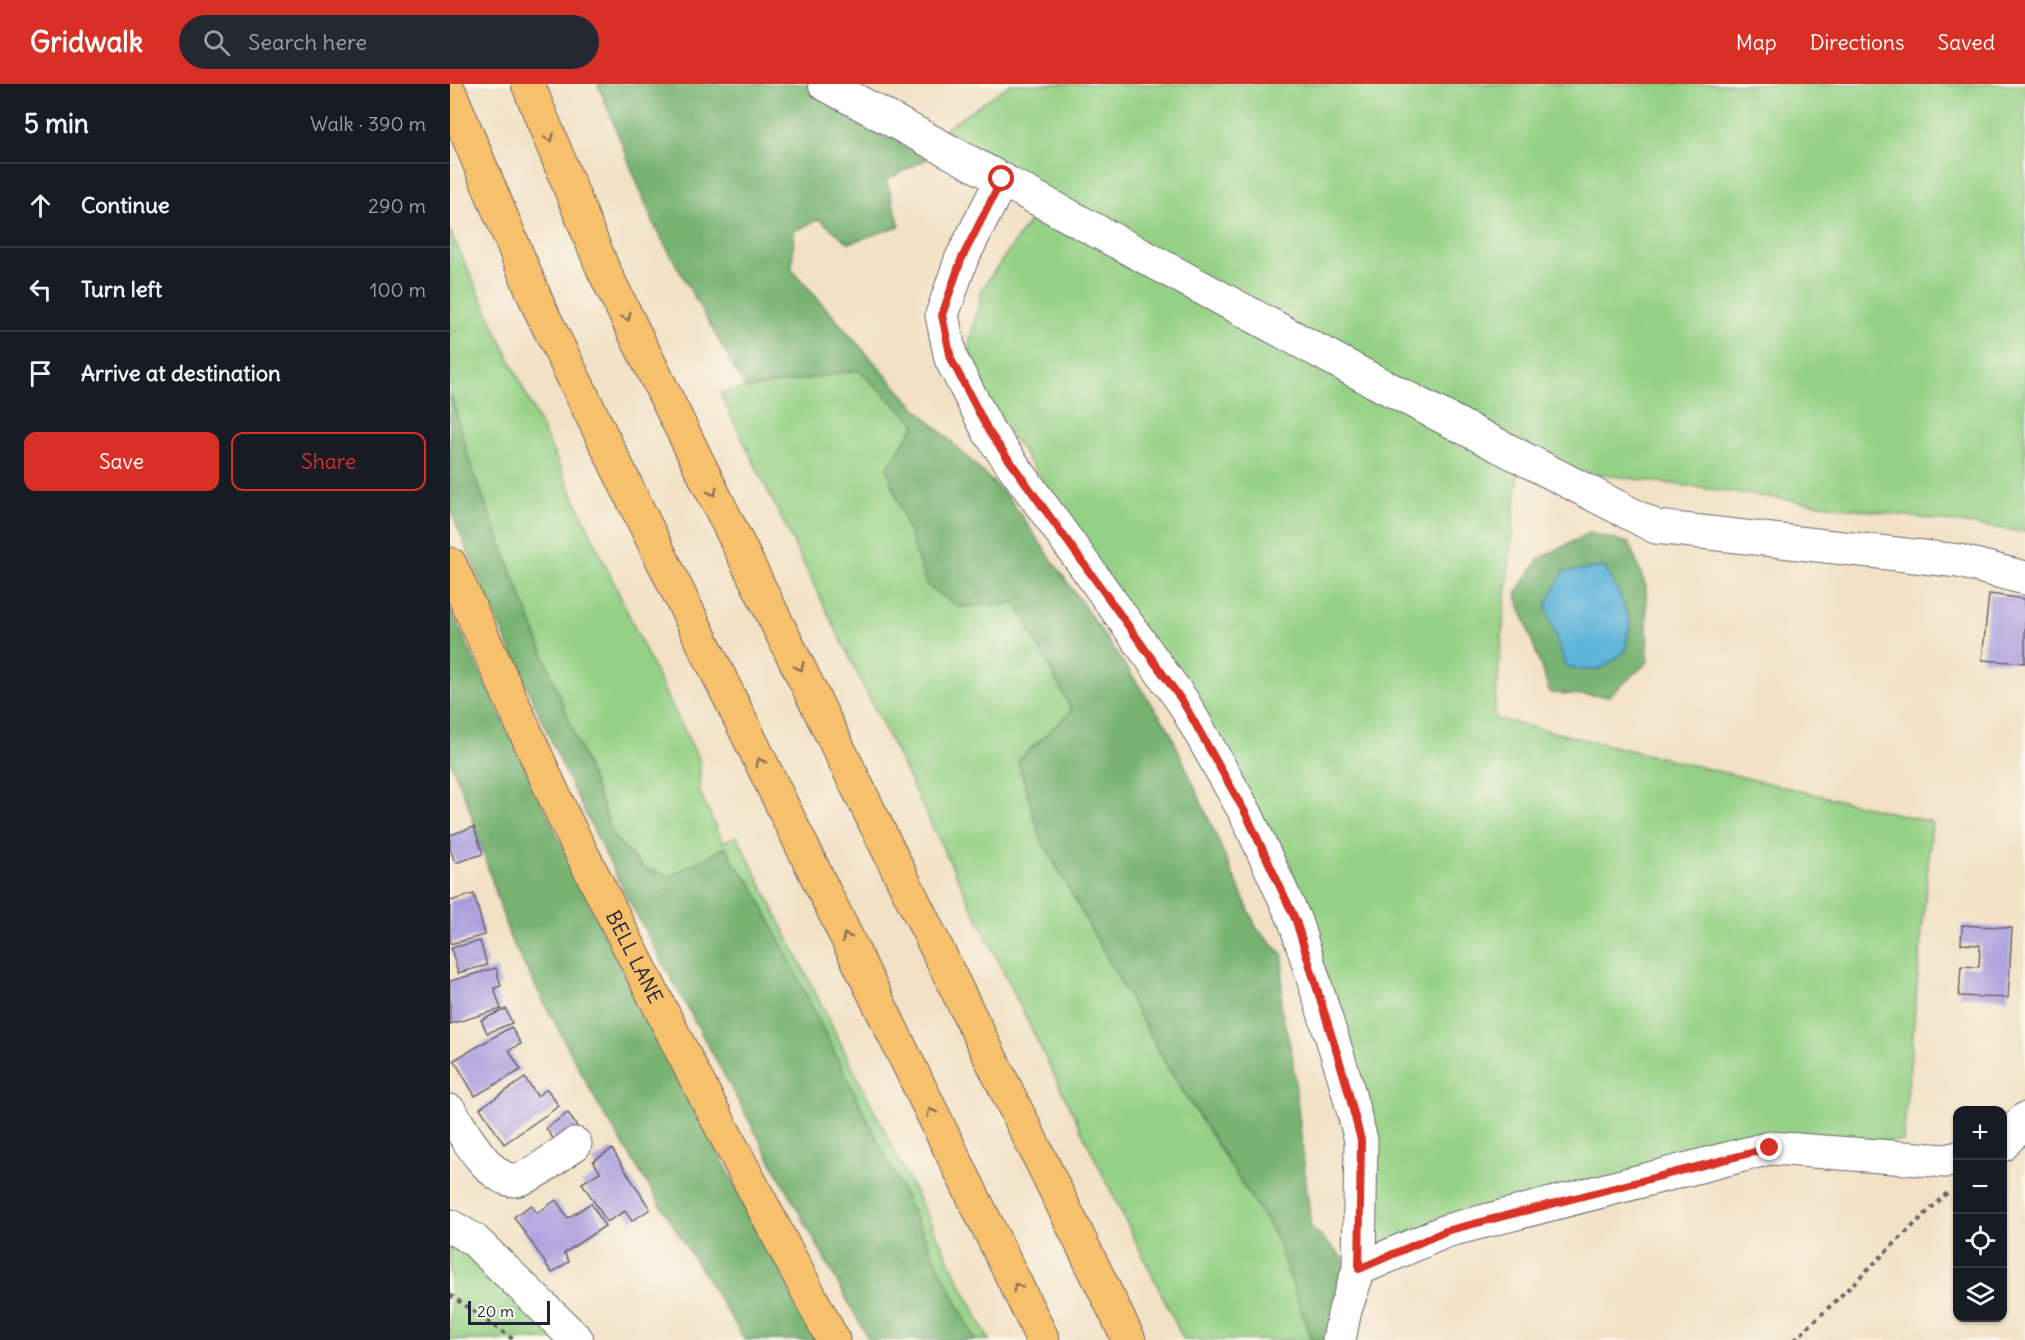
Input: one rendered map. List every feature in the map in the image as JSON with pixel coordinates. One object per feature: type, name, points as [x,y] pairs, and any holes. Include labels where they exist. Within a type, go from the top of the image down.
[{"type":"main road","points":[[528,84],[603,269],[1129,1340]]},
{"type":"main road","points":[[450,93],[539,306],[1042,1340]]},
{"type":"main road","name":"BELL LANE","points":[[450,564],[565,820],[694,1075],[833,1340]]},
{"type":"street","points":[[825,84],[1374,381],[1656,527],[1959,561],[2025,578]]},
{"type":"street","points":[[1002,179],[961,260],[942,315],[951,359],[989,432],[1183,702],[1246,814],[1296,921],[1344,1076],[1361,1140],[1359,1269],[1345,1310],[1339,1340]]},
{"type":"street","points":[[2007,1139],[2025,1119]]},
{"type":"street","points":[[455,1132],[484,1162],[499,1174],[515,1180],[527,1176],[575,1144]]},
{"type":"street","points":[[1359,1269],[1446,1231],[1770,1148],[1946,1161],[1953,1159]]},
{"type":"street","points":[[450,1226],[474,1240],[577,1340]]},
{"type":"path","points":[[1795,1340],[1948,1192]]},
{"type":"path","points":[[450,1295],[514,1340]]},
{"type":"green space","points":[[598,84],[807,84],[931,157],[886,180],[900,226],[849,243],[819,219],[794,231],[792,270],[906,398],[1009,498],[1169,729],[1257,929],[1283,955],[1281,1009],[1292,1054],[1311,1227],[1345,1260],[1329,1340],[1312,1340],[1275,1235],[1170,1071],[1040,837],[1018,761],[1072,710],[1016,603],[958,607],[926,584],[887,468],[916,424],[858,370],[746,389],[654,225]]},
{"type":"green space","points":[[1010,84],[2025,84],[2025,532],[1519,463],[1494,718],[1932,822],[1903,1141],[1766,1140],[1377,1245],[1373,1119],[1288,858],[1079,534],[978,386],[969,345],[982,289],[1047,196],[944,130]]},
{"type":"green space","points":[[450,231],[659,680],[700,762],[699,791],[723,842],[737,836],[989,1340],[975,1340],[752,884],[734,863],[726,848],[671,876],[644,869],[614,837],[472,469],[450,392]]},
{"type":"green space","points":[[859,370],[916,424],[958,607],[1016,603],[1072,711],[1018,761],[1040,837],[1170,1071],[1275,1235],[1312,1340],[1184,1340],[720,393]]},
{"type":"green space","points":[[450,392],[472,469],[614,837],[644,869],[671,876],[726,847],[734,863],[752,884],[975,1340],[869,1340],[628,899],[570,783],[493,611],[450,509]]},
{"type":"green space","points":[[1589,533],[1629,543],[1646,587],[1648,662],[1609,696],[1550,693],[1516,594],[1539,559]]},
{"type":"green space","points":[[450,608],[618,964],[818,1340],[745,1340],[599,1106],[510,938],[469,807],[450,761]]},
{"type":"green space","points":[[450,1247],[462,1249],[565,1340],[450,1340]]},
{"type":"water","points":[[1604,567],[1619,593],[1630,622],[1625,651],[1598,669],[1584,670],[1565,665],[1546,606],[1563,572]]},
{"type":"building","points":[[1989,594],[2025,599],[2025,663],[1982,660]]},
{"type":"building","points":[[474,827],[483,854],[455,863],[450,848],[450,835]]},
{"type":"building","points":[[474,894],[485,935],[450,944],[450,901]]},
{"type":"building","points":[[1962,925],[2012,928],[2008,998],[1959,996],[1961,966],[1979,967],[1980,945],[1961,944]]},
{"type":"building","points":[[480,941],[487,965],[458,973],[451,948]]},
{"type":"building","points":[[496,968],[501,986],[494,988],[501,1009],[450,1024],[450,981]]},
{"type":"building","points":[[506,1009],[512,1023],[487,1033],[481,1020]]},
{"type":"building","points":[[511,1027],[521,1044],[509,1050],[521,1070],[475,1096],[454,1060]]},
{"type":"building","points":[[525,1078],[537,1096],[547,1089],[559,1106],[504,1144],[480,1108]]},
{"type":"building","points":[[568,1113],[578,1128],[556,1143],[546,1128]]},
{"type":"building","points":[[612,1149],[650,1209],[632,1221],[625,1211],[607,1222],[582,1183],[600,1172],[593,1161]]},
{"type":"building","points":[[556,1200],[568,1218],[591,1203],[605,1226],[564,1253],[569,1261],[552,1273],[514,1217],[531,1205],[537,1213]]},
{"type":"route","points":[[1002,179],[961,260],[942,315],[951,359],[989,432],[1183,702],[1246,814],[1296,921],[1344,1076],[1361,1140],[1359,1269],[1446,1231],[1770,1148]]}]
